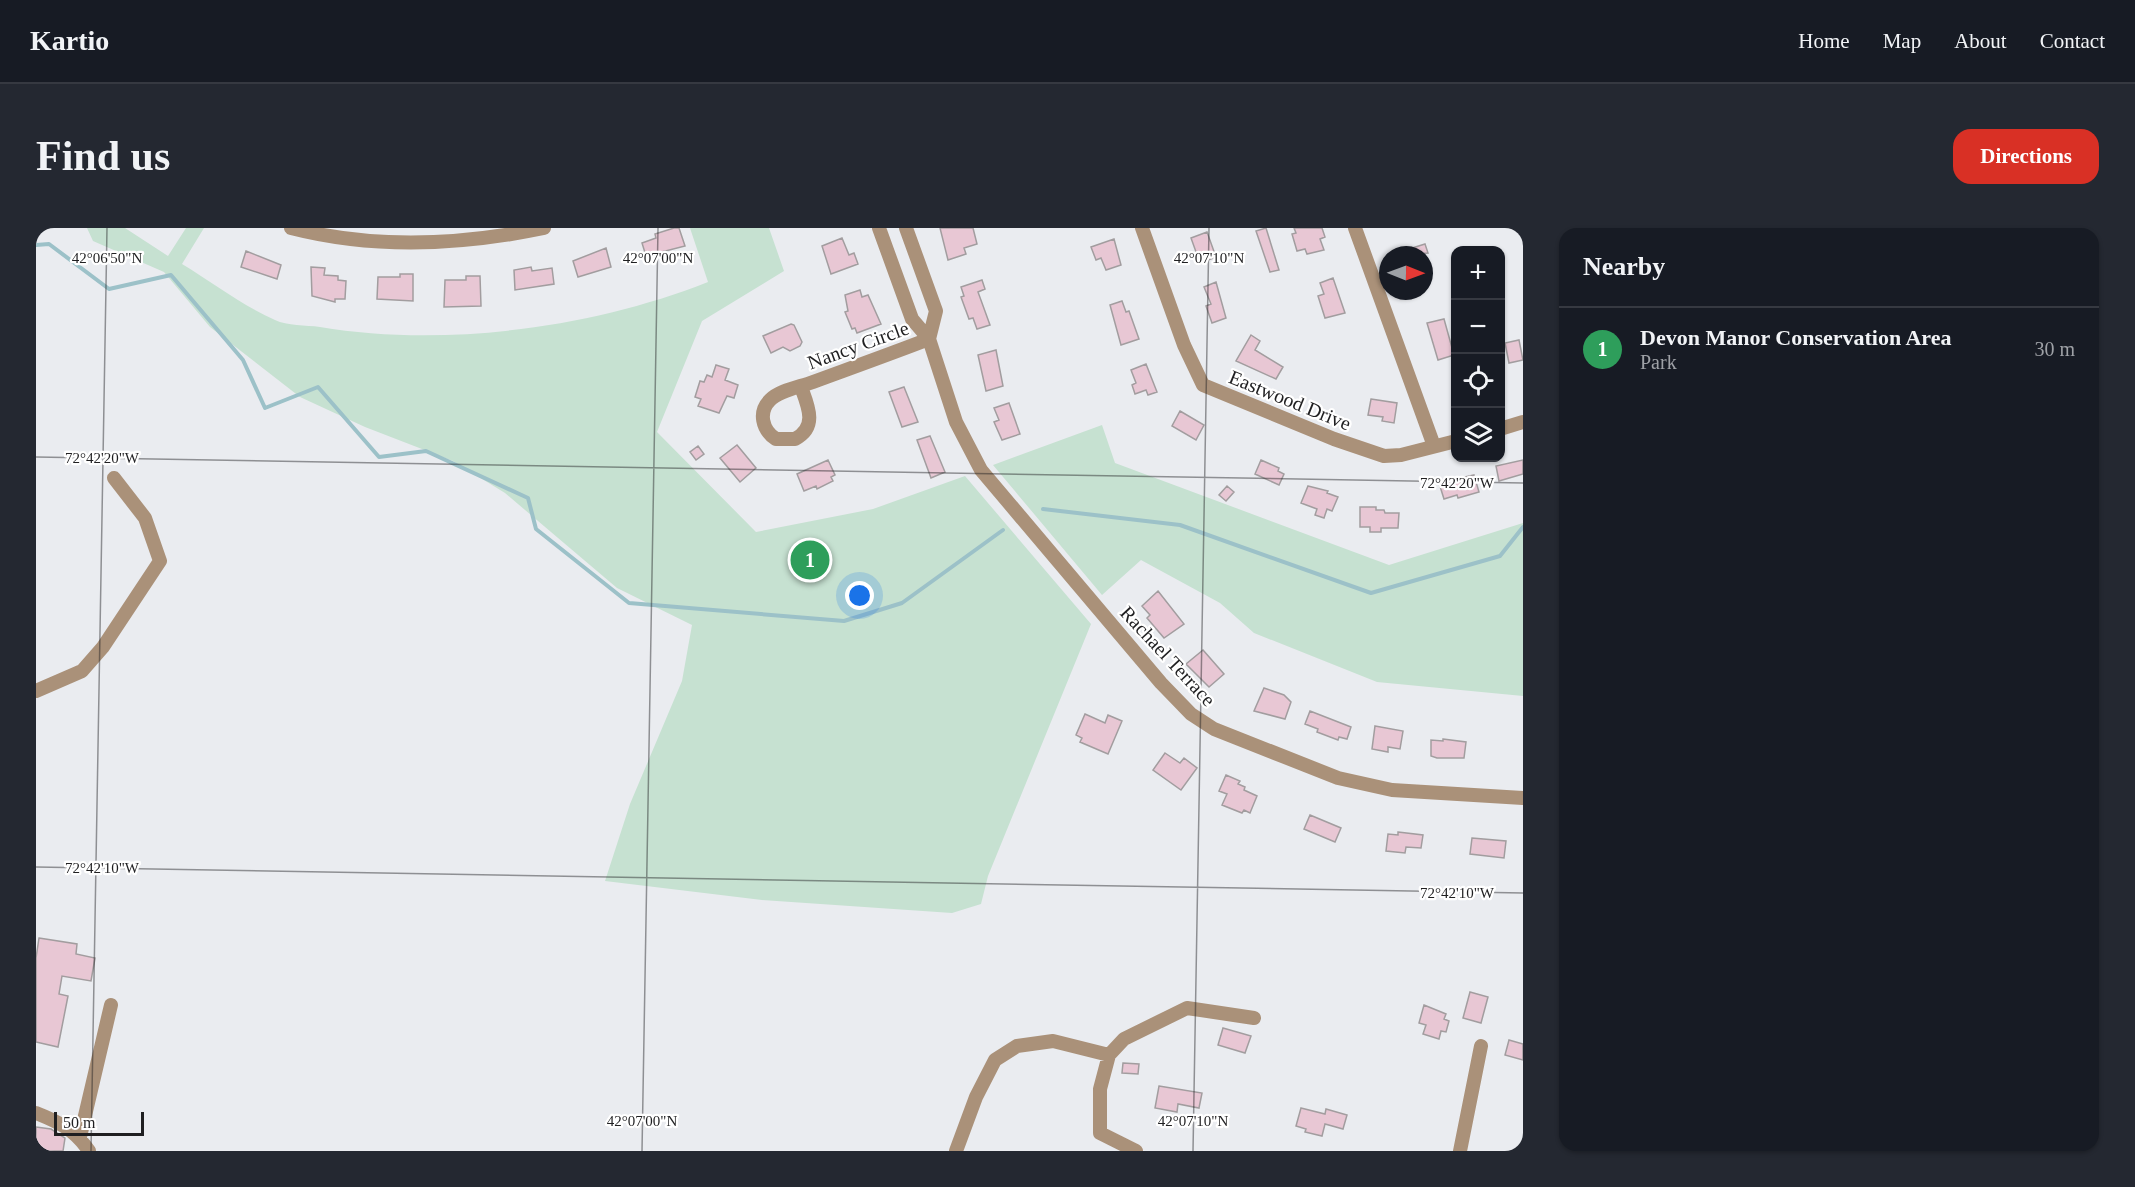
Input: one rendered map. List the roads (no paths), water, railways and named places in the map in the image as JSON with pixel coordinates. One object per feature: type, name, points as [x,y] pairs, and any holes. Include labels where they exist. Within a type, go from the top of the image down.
[{"type":"street","points":[[291,228],[453,240],[544,228]]},
{"type":"street","name":"Rachael Terrace","points":[[879,228],[912,319],[929,339],[956,422],[981,470],[1166,688],[1202,722],[1236,740],[1352,782],[1406,792],[1523,798]]},
{"type":"street","points":[[906,228],[936,311],[929,339]]},
{"type":"street","name":"Eastwood Drive","points":[[1142,228],[1184,345],[1203,385],[1334,439],[1384,456],[1401,456],[1451,442]]},
{"type":"street","points":[[1355,228],[1434,446]]},
{"type":"street","name":"Nancy Circle","points":[[801,387],[929,339]]},
{"type":"street","points":[[1505,427],[1523,422]]},
{"type":"street","points":[[36,691],[82,672],[103,647],[160,561],[145,518],[114,478]]},
{"type":"street","points":[[80,1137],[111,1005]]},
{"type":"street","points":[[1136,1151],[1100,1132],[1100,1089],[1109,1055],[1124,1039],[1187,1008],[1254,1018]]},
{"type":"street","points":[[956,1151],[976,1097],[995,1060],[1002,1055],[1017,1046],[1053,1041],[1109,1055]]},
{"type":"street","points":[[1460,1151],[1481,1046]]},
{"type":"street","points":[[36,1113],[62,1122],[80,1137],[89,1151]]},
{"type":"waterway","points":[[36,245],[49,244],[109,289],[171,275],[243,360],[265,408],[318,387],[379,457],[426,451],[528,498],[536,529],[629,603],[844,621],[902,603],[1003,530]]},
{"type":"waterway","points":[[1043,509],[1180,525],[1371,593],[1500,556],[1523,527]]},
{"type":"place","name":"Devon Manor Conservation Area","points":[[810,560]]}]
